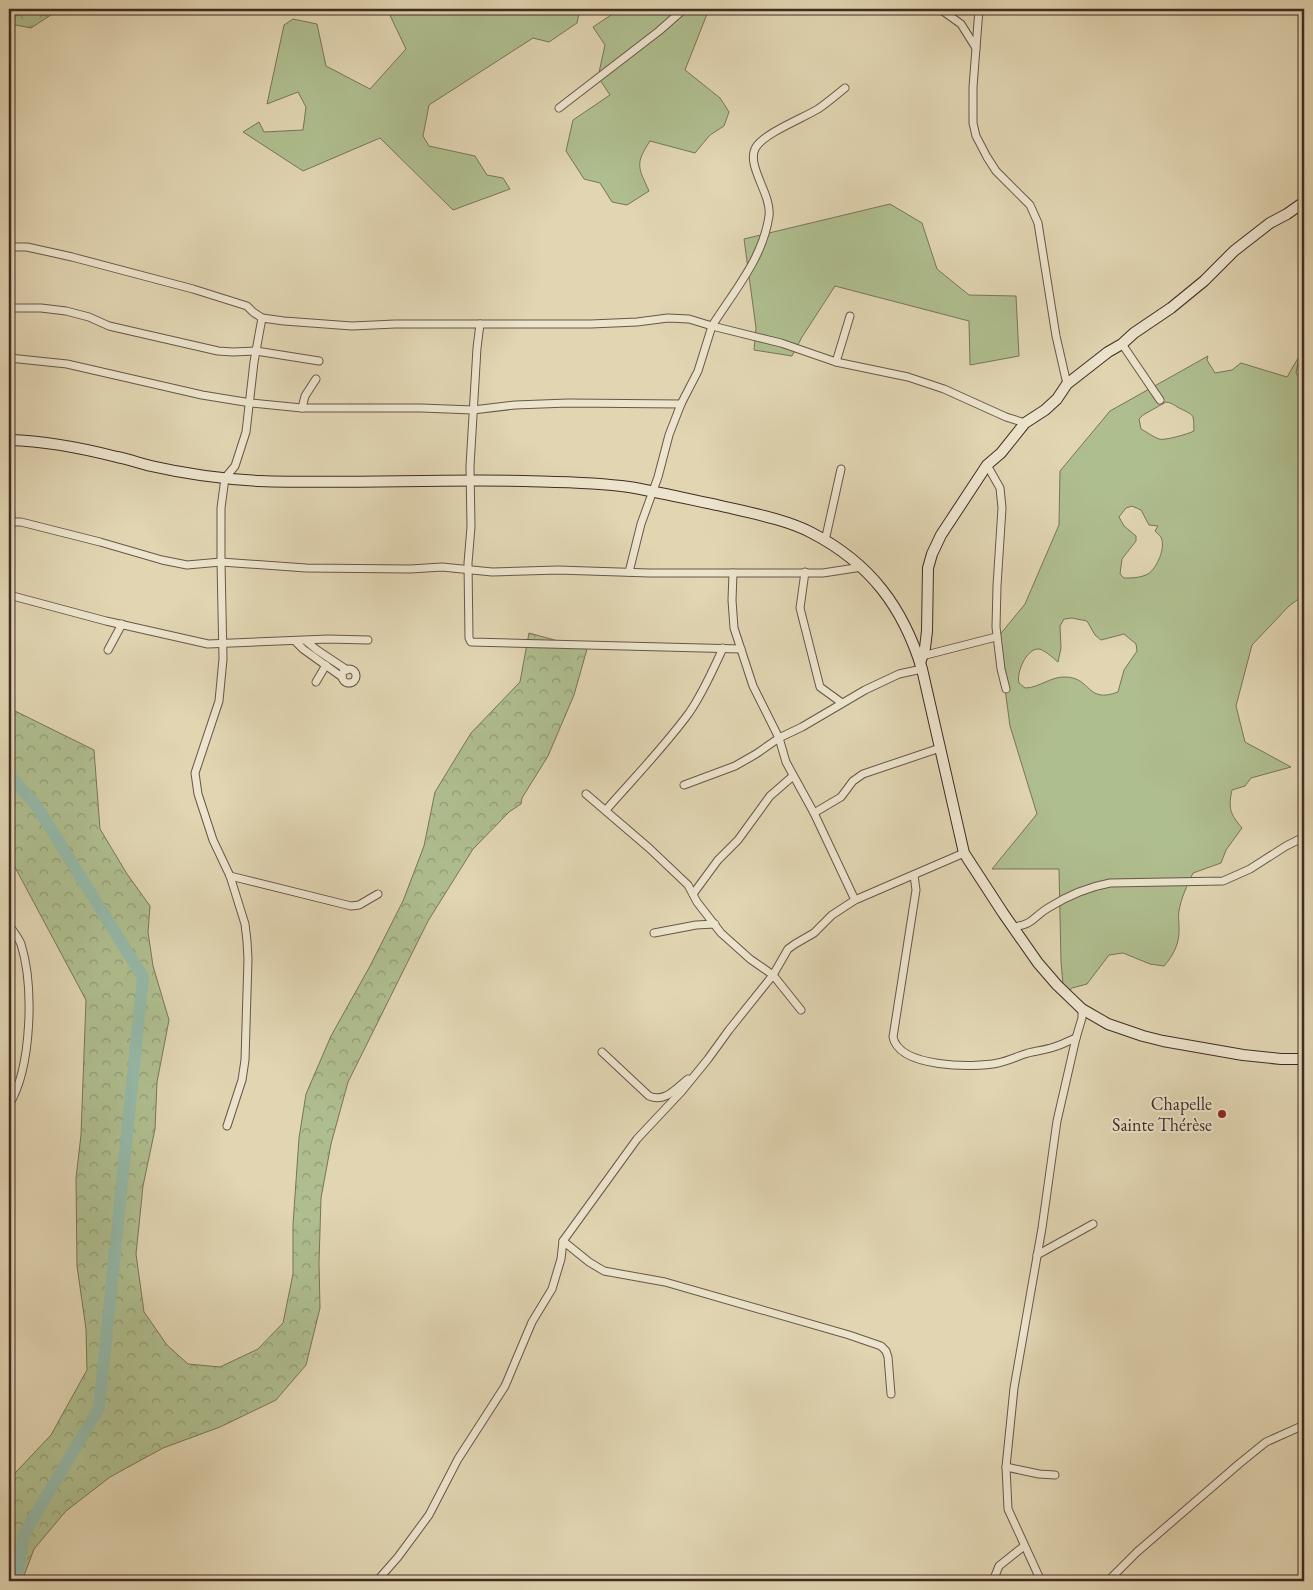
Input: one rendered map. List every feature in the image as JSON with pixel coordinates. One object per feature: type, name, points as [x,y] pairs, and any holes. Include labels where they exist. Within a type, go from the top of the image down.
[{"type":"main road","points":[[921,663],[927,632],[928,568],[932,554],[941,536],[987,465],[1001,453],[1025,423],[1051,404],[1067,384],[1134,333],[1171,308],[1204,281],[1234,251],[1270,223],[1303,205]]},
{"type":"main road","points":[[9,440],[64,445],[117,456],[150,466],[225,478],[259,481],[365,482],[470,480],[591,483],[628,487],[766,517],[810,532],[862,567],[878,583],[894,606],[914,642],[921,663],[964,853],[996,903],[1047,975],[1082,1009],[1124,1030],[1163,1042],[1244,1055],[1281,1059],[1304,1059]]},
{"type":"street","points":[[560,108],[659,31],[684,9]]},
{"type":"street","points":[[940,9],[960,24],[976,48]]},
{"type":"street","points":[[979,9],[972,87],[973,123],[976,136],[996,171],[1030,205],[1038,223],[1056,336],[1067,384]]},
{"type":"street","points":[[629,572],[641,524],[653,492],[669,435],[681,404],[698,371],[712,326],[757,255],[766,227],[769,214],[767,197],[753,163],[756,147],[764,139],[818,109],[845,88]]},
{"type":"street","points":[[9,247],[27,247],[63,255],[193,289],[247,306],[262,318],[275,320],[352,326],[395,324],[591,324],[637,322],[668,318],[689,319],[780,343],[836,362],[918,380],[944,389],[1006,417],[1025,423]]},
{"type":"street","points":[[9,308],[41,308],[66,311],[89,317],[109,326],[218,351],[256,351],[319,361]]},
{"type":"street","points":[[836,362],[850,316]]},
{"type":"street","points":[[227,1126],[242,1080],[245,1060],[248,959],[244,924],[230,876],[214,840],[198,794],[195,773],[219,701],[223,659],[221,562],[222,508],[225,478],[235,466],[246,432],[262,318]]},
{"type":"street","points":[[480,324],[470,480],[471,527],[468,562],[469,638],[471,642],[741,649]]},
{"type":"street","points":[[1122,344],[1160,400]]},
{"type":"street","points":[[9,358],[67,364],[202,395],[250,403],[302,408],[473,410],[515,405],[568,403],[681,404]]},
{"type":"street","points":[[302,408],[305,396],[316,379]]},
{"type":"street","points":[[9,465],[9,554]]},
{"type":"street","points":[[987,465],[1000,488],[1002,508],[996,586],[996,637],[1006,689]]},
{"type":"street","points":[[825,541],[841,469]]},
{"type":"street","points":[[10,522],[21,522],[187,565],[221,562],[306,568],[410,569],[442,567],[492,572],[558,570],[733,573],[823,573],[862,567]]},
{"type":"street","points":[[805,572],[800,608],[820,686],[842,703]]},
{"type":"street","points":[[733,573],[734,628],[753,686],[779,738],[786,762],[814,813],[855,900]]},
{"type":"street","points":[[9,595],[208,644],[368,640]]},
{"type":"street","points":[[108,650],[122,624]]},
{"type":"street","points":[[684,785],[735,766],[779,738],[802,727],[865,690],[921,663],[996,637]]},
{"type":"street","points":[[296,641],[303,649],[342,677],[344,681],[352,682],[355,678],[352,670],[347,670],[306,641]]},
{"type":"street","points":[[606,810],[690,712],[723,648]]},
{"type":"street","points":[[316,682],[326,665]]},
{"type":"street","points":[[342,677],[343,673],[347,670]]},
{"type":"street","points":[[814,813],[842,798],[853,781],[863,774],[940,748]]},
{"type":"street","points":[[693,894],[718,860],[738,840],[770,796],[793,776]]},
{"type":"street","points":[[586,794],[649,848],[688,885],[721,933],[732,944],[773,975],[801,1010]]},
{"type":"street","points":[[1014,927],[1032,922],[1045,909],[1097,885],[1110,883],[1223,881],[1250,870],[1286,846],[1304,837]]},
{"type":"street","points":[[377,1581],[398,1557],[429,1515],[458,1459],[505,1386],[532,1322],[552,1289],[564,1241],[637,1139],[698,1072],[773,975],[788,950],[814,933],[832,915],[855,900],[964,853]]},
{"type":"street","points":[[914,875],[916,890],[893,1036],[894,1042],[898,1047],[923,1061],[960,1065],[997,1064],[1028,1053],[1055,1047],[1076,1038]]},
{"type":"street","points":[[230,876],[351,906],[359,905],[378,894]]},
{"type":"street","points":[[654,933],[696,925],[716,924]]},
{"type":"street","points":[[9,925],[20,942],[28,977],[29,1019],[24,1058],[14,1096],[9,1105]]},
{"type":"street","points":[[1041,1581],[1008,1509],[1006,1467],[1014,1388],[1037,1255],[1057,1121],[1082,1018],[1082,1009]]},
{"type":"street","points":[[602,1052],[649,1096],[655,1098],[664,1098],[698,1072]]},
{"type":"street","points":[[1037,1255],[1093,1224]]},
{"type":"street","points":[[564,1241],[589,1262],[604,1271],[682,1287],[881,1346],[886,1351],[888,1357],[891,1394]]},
{"type":"street","points":[[1108,1581],[1137,1552],[1266,1442],[1304,1425]]},
{"type":"street","points":[[1006,1467],[1055,1475]]},
{"type":"street","points":[[995,1576],[999,1566],[1024,1546]]},
{"type":"green space","points":[[9,9],[60,9],[31,28],[16,25],[9,27]]},
{"type":"green space","points":[[387,9],[580,9],[577,23],[549,42],[533,38],[429,105],[423,136],[429,146],[475,156],[487,175],[503,178],[510,189],[453,210],[380,138],[303,171],[243,132],[259,122],[264,132],[303,130],[306,107],[298,92],[267,104],[284,25],[293,19],[317,24],[326,66],[370,89],[406,49]]},
{"type":"green space","points":[[620,9],[636,12],[641,9],[709,9],[685,70],[720,98],[729,112],[724,126],[710,135],[695,153],[650,141],[640,161],[642,176],[649,191],[627,205],[612,202],[600,183],[584,179],[566,151],[573,120],[610,95],[598,77],[605,45],[593,27]]},
{"type":"green space","points":[[890,204],[922,223],[937,269],[969,295],[1016,296],[1019,356],[970,365],[969,321],[835,286],[792,356],[754,350],[756,328],[744,239]]},
{"type":"green space","points":[[1304,348],[1304,354],[1299,358],[1296,373],[1304,386],[1304,595],[1289,606],[1252,645],[1236,706],[1245,742],[1291,767],[1251,778],[1245,786],[1232,790],[1231,810],[1242,828],[1226,850],[1221,863],[1193,873],[1180,906],[1177,943],[1171,957],[1164,966],[1150,964],[1123,953],[1109,955],[1087,984],[1072,988],[1064,996],[1061,962],[1059,869],[992,869],[1037,814],[1010,726],[998,637],[1025,604],[1059,525],[1060,471],[1110,411],[1208,356],[1207,360],[1215,373],[1232,370],[1241,363],[1287,377]],"holes":[[[1166,402],[1193,417],[1194,431],[1176,437],[1159,439],[1141,429],[1139,419]],[[1132,506],[1141,510],[1149,525],[1158,526],[1155,531],[1161,537],[1162,542],[1160,557],[1155,567],[1148,574],[1139,577],[1124,578],[1120,574],[1122,559],[1136,541],[1136,536],[1124,526],[1119,517],[1126,508]],[[1072,618],[1087,621],[1095,635],[1101,640],[1124,634],[1136,644],[1137,651],[1124,670],[1118,692],[1100,695],[1094,693],[1081,681],[1066,677],[1055,678],[1025,688],[1019,683],[1018,679],[1023,662],[1034,650],[1044,651],[1058,662],[1061,648],[1060,626],[1064,619]]]},
{"type":"green space","points":[[529,633],[587,649],[574,695],[548,756],[522,798],[521,804],[509,812],[473,849],[428,921],[348,1082],[331,1144],[321,1198],[320,1308],[306,1365],[276,1400],[220,1427],[163,1448],[110,1477],[66,1511],[34,1549],[22,1581],[9,1581],[9,1482],[51,1435],[87,1370],[86,1329],[77,1266],[76,1178],[81,1135],[86,1000],[9,856],[9,708],[94,750],[100,829],[127,874],[150,906],[148,932],[153,966],[169,1020],[157,1082],[155,1129],[143,1186],[136,1254],[144,1312],[167,1345],[188,1364],[220,1367],[258,1349],[283,1323],[293,1274],[293,1224],[299,1138],[306,1094],[331,1036],[403,901],[424,846],[435,792],[471,733],[520,682]]},
{"type":"waterway","points":[[9,775],[36,805],[143,977],[99,1408],[24,1534],[16,1581]]},
{"type":"place","name":"Chapelle Sainte Thérèse","points":[[1222,1114]]}]
